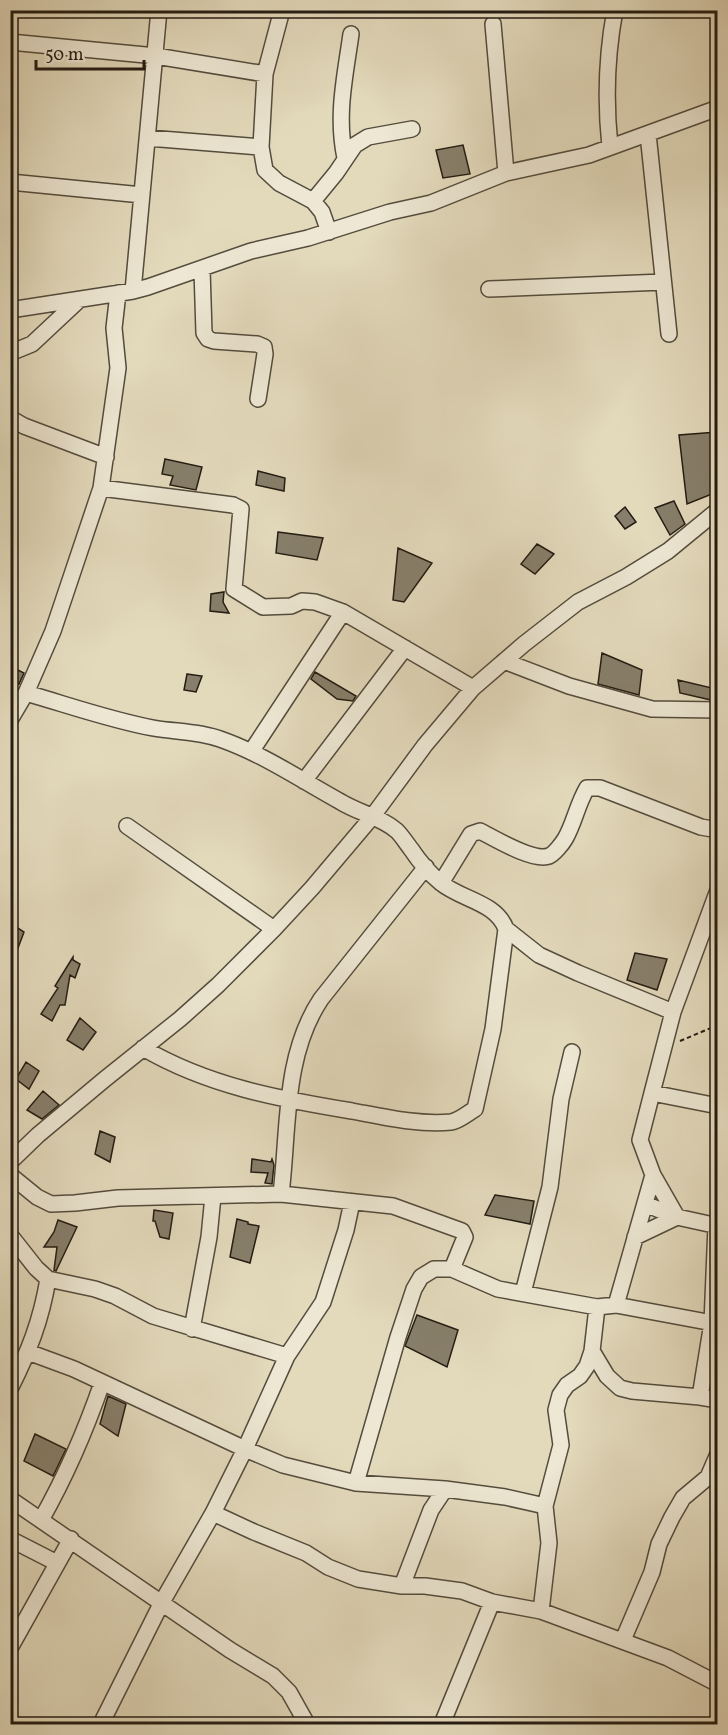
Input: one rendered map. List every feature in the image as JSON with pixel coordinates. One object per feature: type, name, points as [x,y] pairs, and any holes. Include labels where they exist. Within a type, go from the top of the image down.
[{"type":"street","points":[[10,720],[26,693],[53,631],[101,488],[118,368],[114,328],[126,292],[142,195],[159,10]]},
{"type":"street","points":[[610,147],[606,109],[608,50],[615,10]]},
{"type":"street","points":[[277,11],[265,74],[261,147],[266,170],[279,183],[314,201],[322,212],[329,232]]},
{"type":"street","points":[[493,24],[506,173]]},
{"type":"street","points":[[345,158],[340,114],[351,34]]},
{"type":"street","points":[[10,42],[156,56],[265,74]]},
{"type":"street","points":[[10,310],[126,292],[202,269],[251,251],[329,232],[390,212],[431,203],[506,173],[589,155],[717,108]]},
{"type":"street","points":[[314,201],[355,145],[368,137],[411,129]]},
{"type":"street","points":[[648,135],[669,334]]},
{"type":"street","points":[[148,138],[261,147]]},
{"type":"street","points":[[10,182],[142,195]]},
{"type":"street","points":[[202,269],[204,333],[208,339],[257,344],[264,347],[258,399]]},
{"type":"street","points":[[489,290],[663,282]]},
{"type":"street","points":[[10,353],[32,344],[79,300]]},
{"type":"street","points":[[10,418],[24,426],[106,457]]},
{"type":"street","points":[[101,488],[233,505],[242,509],[234,590],[264,607],[291,606],[302,601],[315,602],[343,612],[473,688]]},
{"type":"street","points":[[10,1162],[38,1135],[180,1019],[274,929],[372,817],[425,745],[473,688],[578,602],[626,577],[668,551],[717,510]]},
{"type":"street","points":[[251,752],[343,612]]},
{"type":"street","points":[[304,781],[405,648]]},
{"type":"street","points":[[504,661],[569,686],[652,709],[717,710]]},
{"type":"street","points":[[26,693],[114,719],[155,728],[192,731],[251,752],[397,831],[441,883],[493,910],[501,918],[506,929],[539,955],[673,1012]]},
{"type":"street","points":[[441,883],[471,834],[480,831],[532,855],[550,855],[565,840],[579,801],[587,788],[600,788],[701,827],[717,830]]},
{"type":"street","points":[[127,826],[274,929]]},
{"type":"street","points":[[281,1194],[293,1067],[309,1017],[426,867]]},
{"type":"street","points":[[677,1217],[652,1176],[640,1140],[673,1012],[717,890]]},
{"type":"street","points":[[143,1048],[169,1063],[202,1077],[246,1091],[290,1101],[405,1120],[454,1122],[475,1108],[493,1029],[506,929]]},
{"type":"street","points":[[523,1293],[550,1187],[561,1100],[572,1052]]},
{"type":"street","points":[[652,1094],[717,1106]]},
{"type":"street","points":[[10,1176],[37,1197],[51,1204],[118,1198],[281,1194],[393,1206],[462,1231],[465,1237],[452,1269]]},
{"type":"street","points":[[616,1305],[652,1176]]},
{"type":"street","points":[[192,1329],[209,1237],[213,1196]]},
{"type":"street","points":[[101,1725],[162,1602],[213,1513],[287,1356],[323,1302],[346,1230],[352,1202]]},
{"type":"street","points":[[645,1204],[677,1217],[717,1226],[715,1323],[700,1397]]},
{"type":"street","points":[[636,1237],[677,1217]]},
{"type":"street","points":[[10,1235],[48,1280],[95,1289],[115,1296],[153,1316],[287,1356]]},
{"type":"street","points":[[356,1483],[414,1289],[421,1277],[434,1269],[452,1269],[498,1289],[597,1307],[616,1305],[715,1323]]},
{"type":"street","points":[[10,1389],[28,1352],[42,1315],[48,1280]]},
{"type":"street","points":[[541,1611],[549,1543],[545,1506],[561,1445],[556,1410],[560,1395],[567,1385],[580,1376],[592,1352],[597,1307]]},
{"type":"street","points":[[28,1352],[74,1369],[245,1449],[283,1464],[356,1483],[445,1489],[505,1497],[545,1506]]},
{"type":"street","points":[[592,1352],[608,1376],[620,1388],[717,1401]]},
{"type":"street","points":[[41,1520],[84,1435],[102,1383]]},
{"type":"street","points":[[623,1640],[652,1572],[659,1544],[672,1517],[683,1498],[708,1477],[717,1454]]},
{"type":"street","points":[[402,1586],[431,1510],[445,1489]]},
{"type":"street","points":[[10,1499],[230,1650],[273,1676],[289,1692],[307,1725]]},
{"type":"street","points":[[213,1513],[254,1533],[306,1553],[327,1567],[358,1579],[402,1586],[425,1586],[462,1591],[492,1602],[541,1611],[668,1658],[717,1684]]},
{"type":"street","points":[[10,1539],[57,1563]]},
{"type":"street","points":[[10,1648],[70,1539]]},
{"type":"street","points":[[442,1725],[492,1602]]},
{"type":"path","points":[[678,1041],[717,1025]]},
{"type":"building","points":[[463,145],[470,174],[443,178],[436,150]]},
{"type":"building","points":[[717,432],[717,492],[687,504],[679,435]]},
{"type":"building","points":[[165,459],[202,467],[196,490],[170,485],[173,476],[162,474]]},
{"type":"building","points":[[258,471],[285,478],[284,491],[256,485]]},
{"type":"building","points":[[674,501],[685,524],[670,535],[655,508]]},
{"type":"building","points":[[625,507],[636,522],[625,529],[615,516]]},
{"type":"building","points":[[278,532],[323,538],[317,560],[276,553]]},
{"type":"building","points":[[537,544],[554,554],[535,574],[521,564]]},
{"type":"building","points":[[398,548],[432,563],[404,602],[393,600]]},
{"type":"building","points":[[224,592],[223,602],[229,613],[210,611],[211,594]]},
{"type":"building","points":[[602,653],[642,670],[639,695],[598,684]]},
{"type":"building","points":[[10,666],[24,673],[19,684],[10,680]]},
{"type":"building","points":[[315,672],[356,696],[353,701],[337,699],[311,679]]},
{"type":"building","points":[[187,674],[202,676],[196,692],[184,690]]},
{"type":"building","points":[[678,680],[712,688],[711,700],[680,693]]},
{"type":"building","points":[[10,923],[24,932],[12,964],[10,964]]},
{"type":"building","points":[[635,953],[667,959],[657,990],[627,980]]},
{"type":"building","points":[[73,957],[73,960],[80,964],[75,978],[70,975],[65,1005],[60,1005],[52,1021],[41,1014],[58,988],[55,986]]},
{"type":"building","points":[[80,1018],[96,1032],[83,1050],[67,1040]]},
{"type":"building","points":[[26,1062],[39,1071],[29,1089],[16,1079]]},
{"type":"building","points":[[43,1091],[59,1105],[42,1119],[27,1110]]},
{"type":"building","points":[[100,1131],[115,1137],[110,1162],[95,1154]]},
{"type":"building","points":[[252,1159],[271,1162],[272,1159],[274,1165],[272,1184],[265,1183],[268,1173],[251,1172]]},
{"type":"building","points":[[495,1195],[534,1201],[530,1224],[485,1215]]},
{"type":"building","points":[[154,1210],[173,1213],[169,1239],[160,1237],[155,1221],[153,1221]]},
{"type":"building","points":[[237,1219],[259,1226],[250,1263],[230,1257]]},
{"type":"building","points":[[58,1220],[77,1227],[56,1271],[54,1270],[57,1247],[44,1247],[54,1232]]},
{"type":"building","points":[[417,1315],[458,1330],[447,1367],[405,1346]]},
{"type":"building","points":[[108,1396],[126,1404],[118,1436],[100,1424]]},
{"type":"building","points":[[35,1434],[66,1449],[53,1476],[24,1461]]}]
